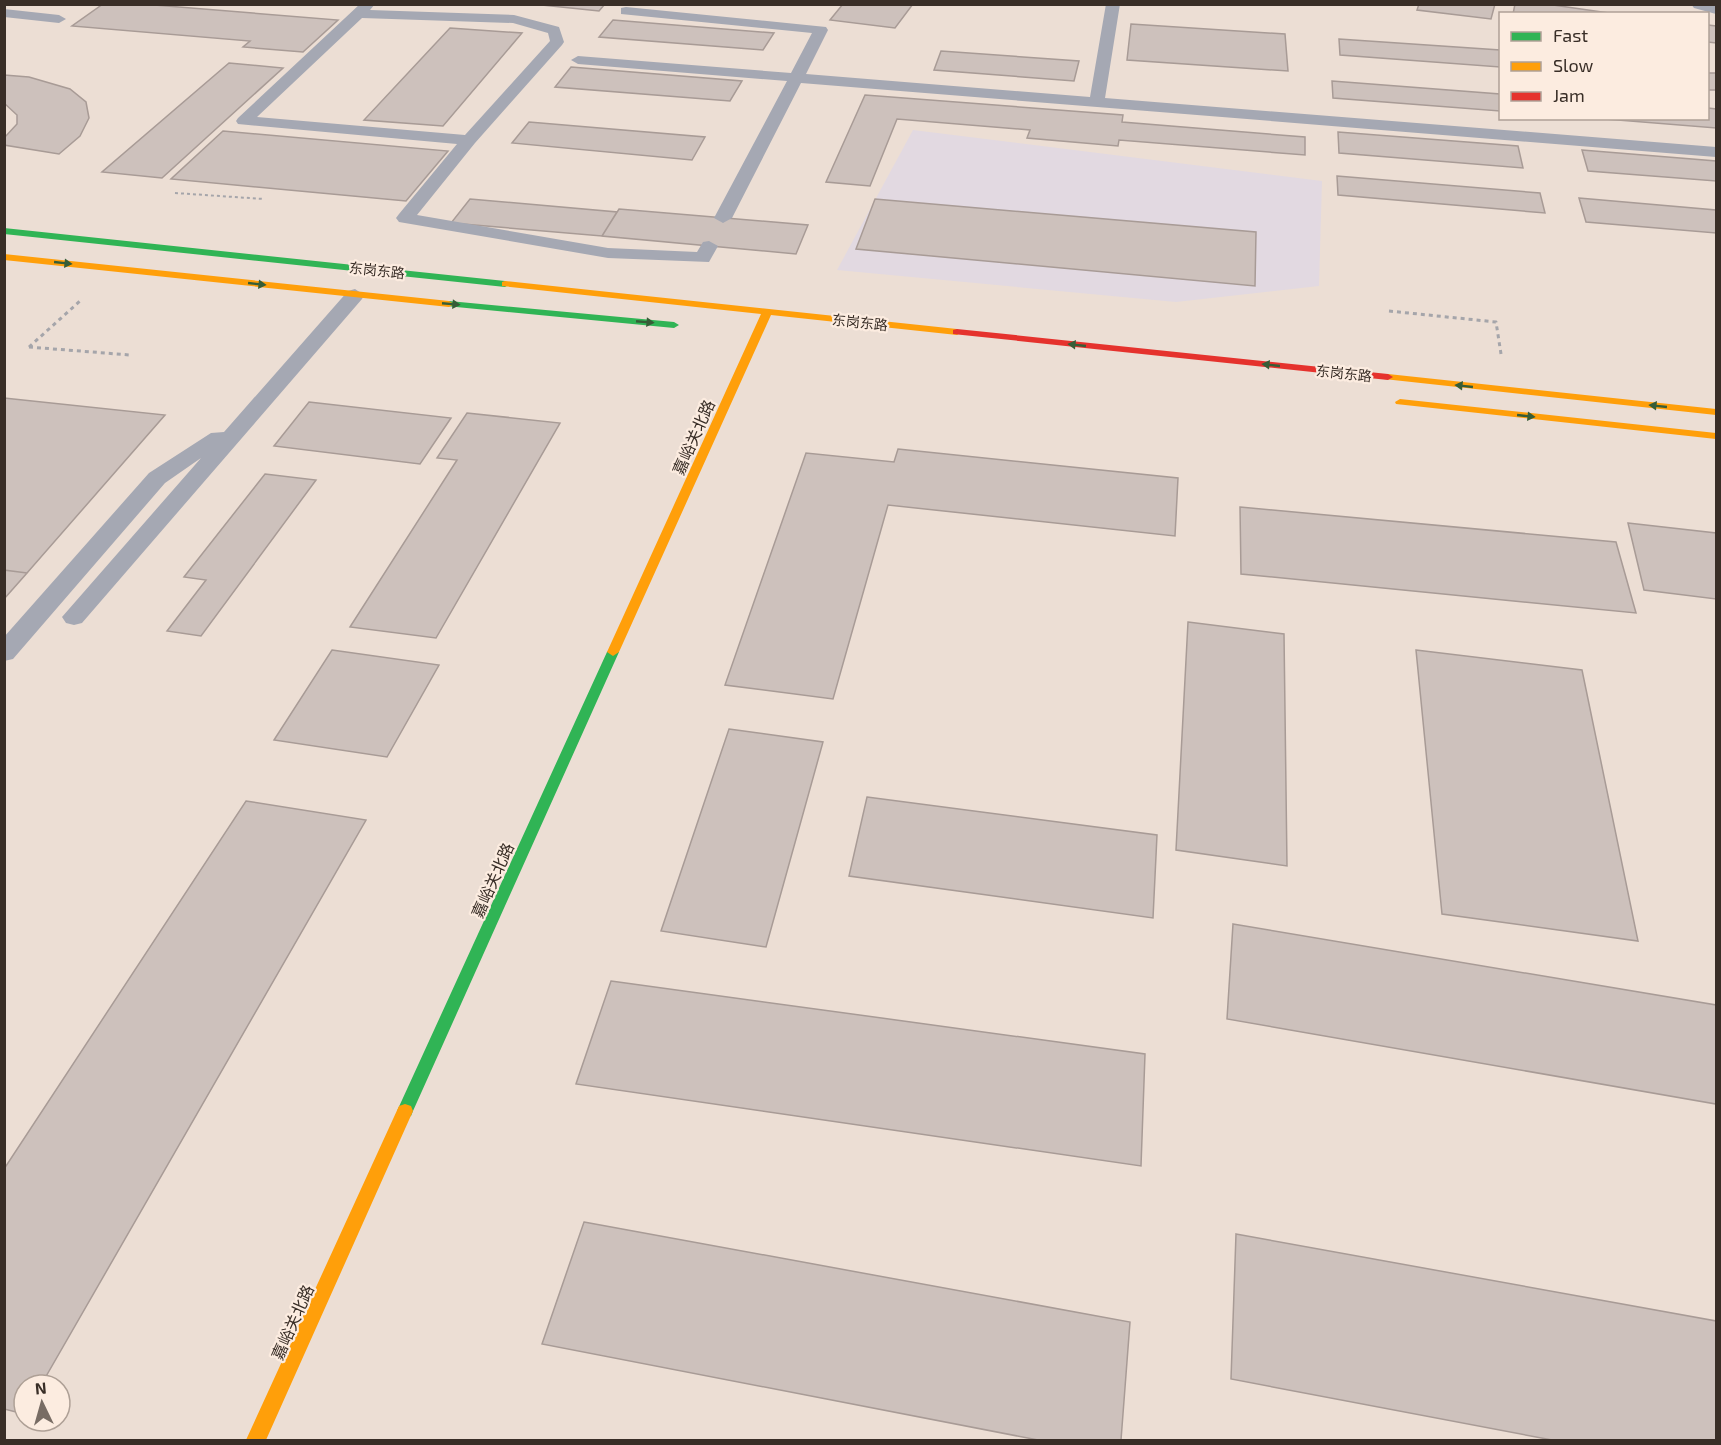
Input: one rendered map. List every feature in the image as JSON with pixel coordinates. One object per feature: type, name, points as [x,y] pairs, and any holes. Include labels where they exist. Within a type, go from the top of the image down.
[{"type":"main road","name":"东岗东路","points":[[4,231],[1716,412]]},
{"type":"main road","name":"东岗东路","points":[[4,257],[356,295],[687,326]]},
{"type":"main road","name":"嘉峪关北路","points":[[256,1440],[767,312]]},
{"type":"main road","name":"东岗东路","points":[[1385,400],[1716,436]]},
{"type":"street","points":[[1700,4],[1716,9]]},
{"type":"lane","points":[[1097,102],[1113,4]]},
{"type":"lane","points":[[469,140],[243,121],[363,9],[514,19],[554,30],[557,42],[469,140],[405,218],[608,253],[703,258],[709,246]]},
{"type":"lane","points":[[626,11],[821,30],[723,218]]},
{"type":"lane","points":[[4,13],[59,19]]},
{"type":"lane","points":[[578,60],[1716,152]]},
{"type":"lane","points":[[74,617],[356,295]]},
{"type":"lane","points":[[4,653],[157,478],[246,418]]},
{"type":"path","points":[[176,193],[264,199]]},
{"type":"path","points":[[117,268],[29,347],[130,355]]},
{"type":"path","points":[[1389,311],[1496,322]]},
{"type":"shaded area","points":[[913,130],[1322,181],[1319,286],[1176,302],[837,270]]},
{"type":"building","points":[[103,4],[142,4],[338,20],[303,52],[243,47],[250,41],[72,26]]},
{"type":"building","points":[[532,4],[605,4],[599,11]]},
{"type":"building","points":[[843,4],[913,4],[895,28],[830,20]]},
{"type":"building","points":[[1419,4],[1495,4],[1491,19],[1417,10]]},
{"type":"building","points":[[1515,4],[1546,4],[1602,12],[1513,12]]},
{"type":"building","points":[[613,20],[774,33],[763,50],[599,37]]},
{"type":"building","points":[[1131,24],[1285,34],[1288,71],[1127,60]]},
{"type":"building","points":[[1709,25],[1716,26],[1716,43],[1709,42]]},
{"type":"building","points":[[450,28],[522,33],[443,126],[364,120]]},
{"type":"building","points":[[1339,39],[1499,50],[1499,67],[1340,55]]},
{"type":"building","points":[[941,51],[1079,61],[1074,81],[934,70]]},
{"type":"building","points":[[229,63],[283,68],[162,178],[102,172]]},
{"type":"building","points":[[571,67],[742,81],[730,101],[555,87]]},
{"type":"building","points":[[1709,73],[1716,73],[1716,90],[1709,90]]},
{"type":"building","points":[[4,75],[29,77],[70,89],[86,102],[89,118],[80,136],[59,154],[4,145],[4,138],[17,124],[17,115],[4,103]]},
{"type":"building","points":[[1332,81],[1499,94],[1499,111],[1333,98]]},
{"type":"building","points":[[865,95],[1123,115],[1122,122],[1305,137],[1305,155],[1119,140],[1118,146],[1027,138],[1030,130],[897,119],[870,186],[826,182]]},
{"type":"building","points":[[1709,108],[1716,109],[1716,128],[1618,120],[1709,120]]},
{"type":"building","points":[[529,122],[705,137],[692,160],[512,143]]},
{"type":"building","points":[[223,131],[448,151],[406,201],[171,179]]},
{"type":"building","points":[[1338,132],[1518,146],[1523,168],[1339,153]]},
{"type":"building","points":[[1582,150],[1716,161],[1716,181],[1588,171]]},
{"type":"building","points":[[1337,176],[1540,193],[1545,213],[1338,195]]},
{"type":"building","points":[[1579,198],[1716,210],[1716,233],[1586,222]]},
{"type":"building","points":[[470,199],[617,212],[602,236],[451,223]]},
{"type":"building","points":[[875,199],[1256,232],[1255,286],[856,249]]},
{"type":"building","points":[[619,209],[808,225],[796,254],[602,236]]},
{"type":"building","points":[[4,398],[165,415],[27,573],[4,570]]},
{"type":"building","points":[[309,402],[451,418],[420,464],[274,446]]},
{"type":"building","points":[[467,413],[560,423],[436,638],[350,627],[457,460],[437,458]]},
{"type":"building","points":[[898,449],[1178,478],[1175,536],[888,505],[833,699],[725,685],[806,453],[894,462]]},
{"type":"building","points":[[265,474],[316,480],[201,636],[167,631],[206,580],[184,577]]},
{"type":"building","points":[[1240,507],[1616,542],[1636,613],[1241,574]]},
{"type":"building","points":[[1628,523],[1716,533],[1716,599],[1644,590]]},
{"type":"building","points":[[4,570],[27,573],[4,599]]},
{"type":"building","points":[[1188,622],[1284,634],[1287,866],[1176,850]]},
{"type":"building","points":[[332,650],[439,665],[387,757],[274,740]]},
{"type":"building","points":[[1416,650],[1582,670],[1638,941],[1442,914]]},
{"type":"building","points":[[729,729],[823,742],[766,947],[661,931]]},
{"type":"building","points":[[867,797],[1157,835],[1153,918],[849,876]]},
{"type":"building","points":[[246,801],[366,820],[48,1373],[12,1373],[12,1411],[4,1409],[4,1169]]},
{"type":"building","points":[[1233,924],[1716,1005],[1716,1104],[1227,1019]]},
{"type":"building","points":[[611,981],[1145,1054],[1141,1166],[576,1084]]},
{"type":"building","points":[[584,1222],[1130,1322],[1121,1440],[1038,1440],[542,1344]]},
{"type":"building","points":[[1236,1234],[1716,1321],[1716,1440],[1552,1440],[1231,1379]]},
{"type":"traffic: fast","points":[[4,231],[505,284]]},
{"type":"traffic: fast","points":[[449,304],[674,325]]},
{"type":"traffic: fast","points":[[405,1111],[613,652]]},
{"type":"traffic: slow","points":[[4,257],[449,304]]},
{"type":"traffic: slow","points":[[505,284],[957,332]]},
{"type":"traffic: slow","points":[[613,652],[767,312]]},
{"type":"traffic: slow","points":[[1388,377],[1716,412]]},
{"type":"traffic: slow","points":[[1400,402],[1716,436]]},
{"type":"traffic: slow","points":[[256,1440],[405,1111]]},
{"type":"traffic: jam","points":[[957,332],[1388,377]]}]
